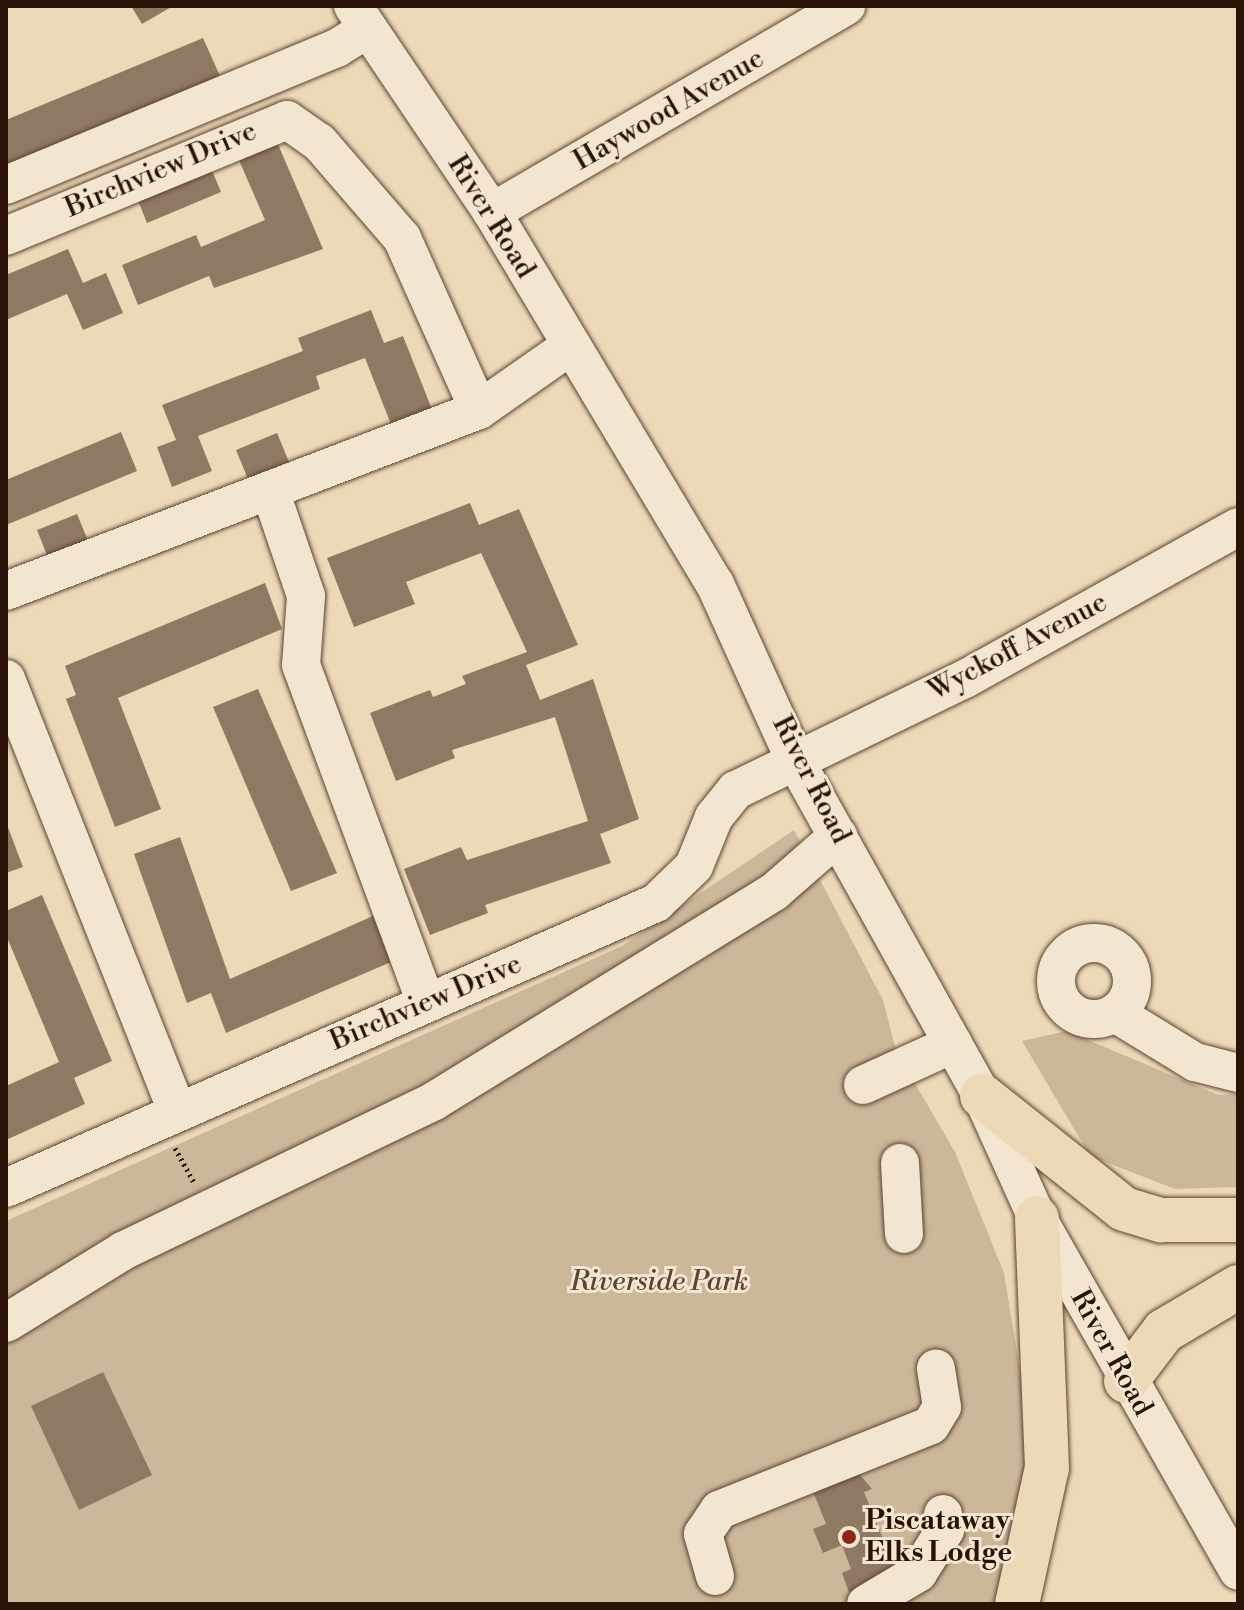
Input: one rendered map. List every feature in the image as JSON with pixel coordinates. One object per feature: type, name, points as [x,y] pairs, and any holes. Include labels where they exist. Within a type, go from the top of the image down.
[{"type":"highway","points":[[982,1096],[1124,1209],[1161,1220],[1238,1220]]},
{"type":"highway","points":[[1017,1604],[1047,1468],[1037,1218]]},
{"type":"highway","points":[[1126,1381],[1164,1331],[1238,1287]]},
{"type":"street","name":"Haywood Avenue","points":[[492,212],[846,6]]},
{"type":"street","name":"River Road","points":[[360,17],[492,212],[569,347],[715,584],[795,760],[982,1096],[1037,1218],[1126,1381],[1238,1571]]},
{"type":"street","points":[[6,185],[337,48],[360,17]]},
{"type":"street","name":"Birchview Drive","points":[[6,236],[287,120],[319,142],[402,238],[479,410]]},
{"type":"street","points":[[6,591],[479,410],[569,347]]},
{"type":"street","points":[[270,490],[306,596],[301,665],[426,1003]]},
{"type":"street","name":"Wyckoff Avenue","points":[[795,760],[965,679],[1238,527]]},
{"type":"street","points":[[6,679],[169,1114]]},
{"type":"street","name":"Birchview Drive","points":[[6,1188],[656,903],[694,866],[723,803],[795,760]]},
{"type":"street","points":[[6,1323],[123,1251],[434,1101],[780,903],[838,836]]},
{"type":"street","points":[[1115,1013],[1195,1062],[1238,1073]]},
{"type":"street","points":[[863,1085],[953,1044]]},
{"type":"street","points":[[900,1163],[904,1234]]},
{"type":"street","points":[[715,1576],[703,1534],[719,1510],[908,1435],[940,1416],[936,1368]]},
{"type":"street","points":[[866,1604],[918,1573],[945,1530],[943,1514]]},
{"type":"path","points":[[169,1114],[211,1208]]},
{"type":"green space","name":"Riverside Park","points":[[794,830],[883,1000],[896,1051],[955,1152],[1004,1273],[1032,1442],[997,1604],[6,1604],[6,1221],[622,946]]},
{"type":"green space","points":[[1067,1031],[1218,1095],[1238,1094],[1238,1187],[1175,1189],[1090,1156],[1022,1041]]},
{"type":"building","points":[[131,6],[173,6],[142,24]]},
{"type":"building","points":[[203,38],[220,76],[6,166],[6,120]]},
{"type":"building","points":[[277,142],[323,249],[214,288],[209,276],[138,305],[122,265],[196,235],[201,247],[265,220],[238,158]]},
{"type":"building","points":[[209,163],[221,192],[147,223],[135,193]]},
{"type":"building","points":[[68,249],[83,283],[106,273],[123,313],[83,330],[67,294],[6,320],[6,275]]},
{"type":"building","points":[[371,310],[384,343],[403,336],[433,412],[392,427],[365,358],[316,376],[320,389],[198,436],[212,471],[172,487],[157,447],[176,440],[162,405],[303,351],[298,338]]},
{"type":"building","points":[[121,432],[137,471],[6,525],[6,480]]},
{"type":"building","points":[[277,433],[289,462],[248,479],[236,450]]},
{"type":"building","points":[[470,503],[479,525],[519,509],[578,645],[526,665],[540,700],[593,679],[639,819],[600,834],[611,863],[485,905],[488,913],[430,935],[404,869],[461,847],[467,860],[588,821],[555,717],[452,750],[455,758],[396,781],[370,713],[430,690],[433,697],[466,684],[462,676],[527,652],[481,553],[406,582],[415,604],[354,627],[327,558]]},
{"type":"building","points":[[77,514],[89,543],[49,560],[37,530]]},
{"type":"building","points":[[265,583],[282,629],[118,698],[161,809],[115,827],[66,699],[76,695],[65,666]]},
{"type":"building","points":[[258,689],[337,873],[291,891],[213,707]]},
{"type":"building","points":[[6,822],[23,867],[6,873]]},
{"type":"building","points":[[180,837],[230,979],[373,916],[391,962],[226,1033],[211,993],[187,1003],[134,854]]},
{"type":"building","points":[[42,895],[112,1061],[74,1078],[85,1104],[6,1140],[6,1086],[59,1062],[6,935],[6,911]]},
{"type":"building","points":[[103,1372],[152,1475],[79,1510],[31,1406]]},
{"type":"building","name":"Piscataway Elks Lodge","points":[[855,1469],[872,1489],[864,1492],[897,1573],[849,1592],[842,1573],[851,1569],[842,1545],[823,1553],[813,1529],[826,1524],[814,1494]]},
{"type":"place","name":"Piscataway Elks Lodge","points":[[849,1537]]}]
